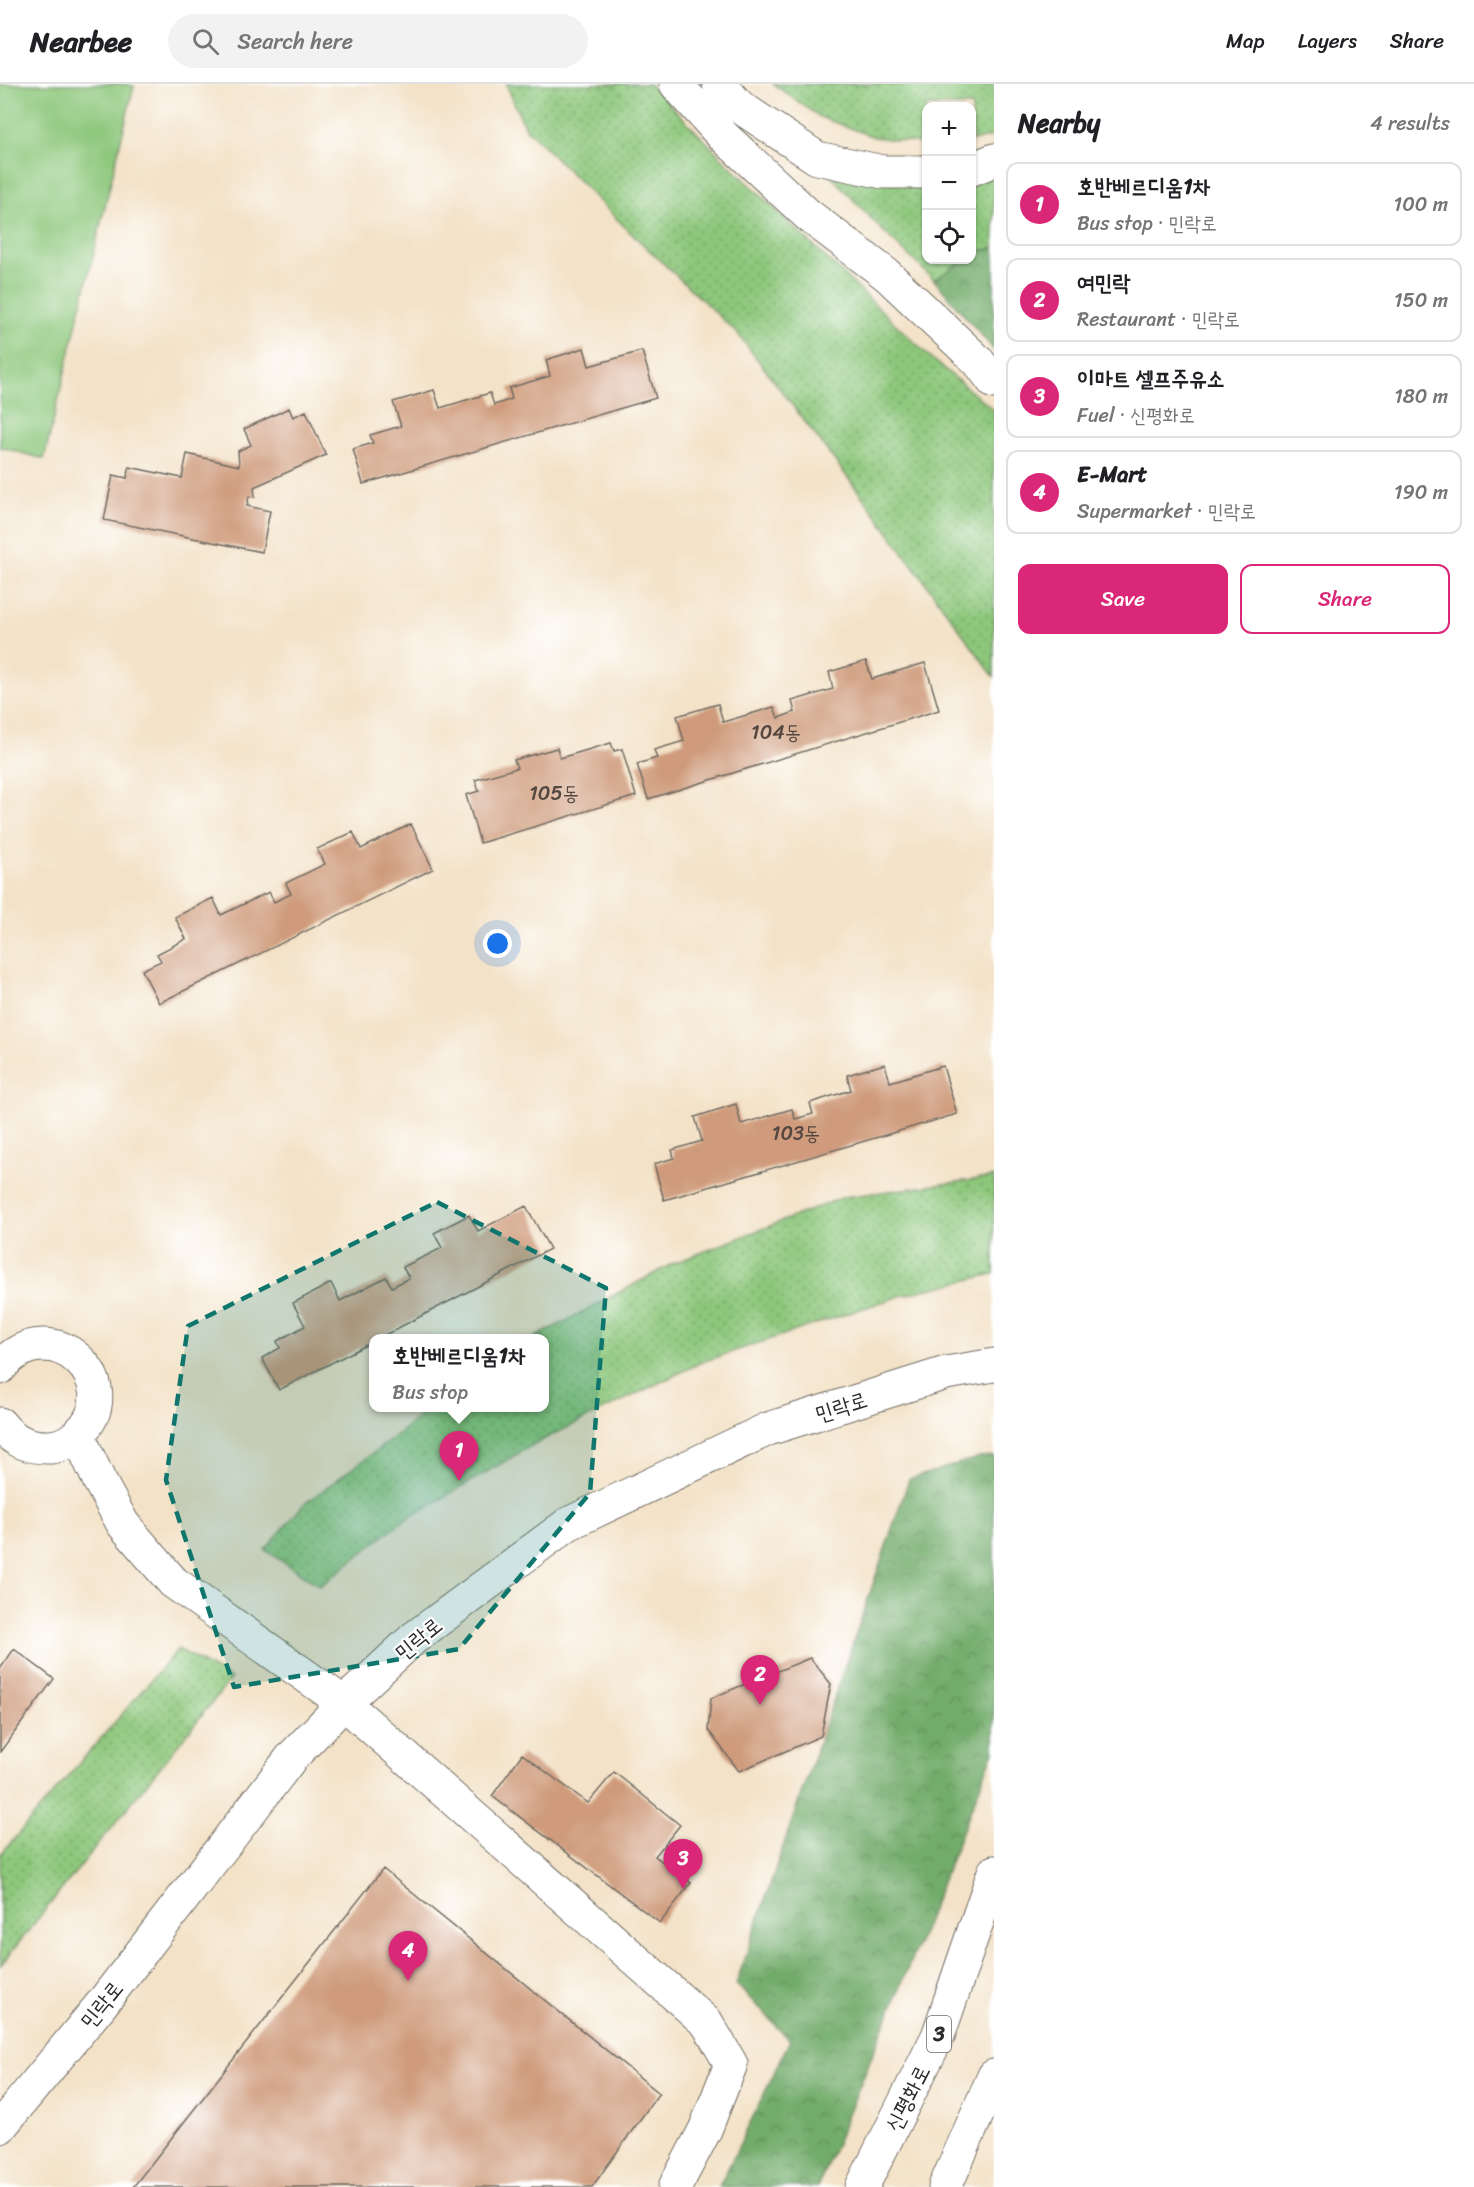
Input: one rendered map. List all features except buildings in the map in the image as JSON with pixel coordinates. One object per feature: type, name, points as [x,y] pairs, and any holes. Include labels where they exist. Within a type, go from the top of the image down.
[{"type":"main road","points":[[676,84],[719,132],[808,215],[887,275],[986,371]]},
{"type":"main road","points":[[719,84],[740,107],[818,158],[883,172],[922,172]]},
{"type":"main road","points":[[976,167],[994,160]]},
{"type":"main road","points":[[0,1368],[8,1358],[22,1348],[40,1344],[57,1346],[72,1353],[85,1365],[93,1380],[96,1396],[93,1414],[78,1435],[56,1447],[39,1448],[23,1444],[8,1434],[0,1424]]},
{"type":"main road","name":"민락로","points":[[0,2127],[100,2006],[292,1757],[344,1703],[414,1638],[568,1524],[768,1429],[946,1373],[994,1365]]},
{"type":"main road","points":[[78,1435],[123,1524],[173,1582],[344,1703],[707,2023],[731,2064],[705,2130],[675,2187]]},
{"type":"main road","name":"신평화로","points":[[862,2187],[938,2036],[994,1872]]},
{"type":"main road","points":[[945,2187],[994,2076]]},
{"type":"highlighted area","points":[[437,1202],[606,1288],[590,1493],[459,1649],[234,1687],[166,1480],[188,1326]]},
{"type":"green space","points":[[0,84],[124,84],[134,86],[44,459],[0,447]]},
{"type":"green space","points":[[506,84],[650,84],[720,156],[931,358],[994,410],[994,677],[868,504],[738,334],[630,232],[524,126]]},
{"type":"green space","points":[[773,84],[994,84],[994,136],[976,140],[976,102],[922,102],[922,143],[874,137],[820,117]]},
{"type":"green space","points":[[820,164],[922,185],[922,264],[961,264],[934,280],[881,229]]},
{"type":"green space","points":[[994,178],[994,248],[984,250],[976,255],[976,210],[976,181]]},
{"type":"green space","points":[[994,248],[994,350],[934,280],[960,264],[976,264],[976,255]]},
{"type":"green space","points":[[994,1177],[994,1274],[903,1295],[702,1362],[536,1443],[400,1523],[320,1586],[265,1550],[304,1504],[396,1436],[423,1412],[549,1412],[549,1334],[541,1334],[672,1264],[844,1197]]},
{"type":"green space","points":[[994,1456],[994,1751],[818,2187],[719,2187],[790,2040],[736,1984],[909,1479],[980,1457]]},
{"type":"green space","points":[[178,1649],[231,1679],[0,1966],[0,1855]]},
{"type":"place","name":"호반베르디움1차","points":[[459,1481]]},
{"type":"place","name":"여민락","points":[[760,1705]]},
{"type":"place","name":"이마트 셀프주유소","points":[[683,1889]]},
{"type":"place","name":"E-Mart","points":[[408,1981]]}]
